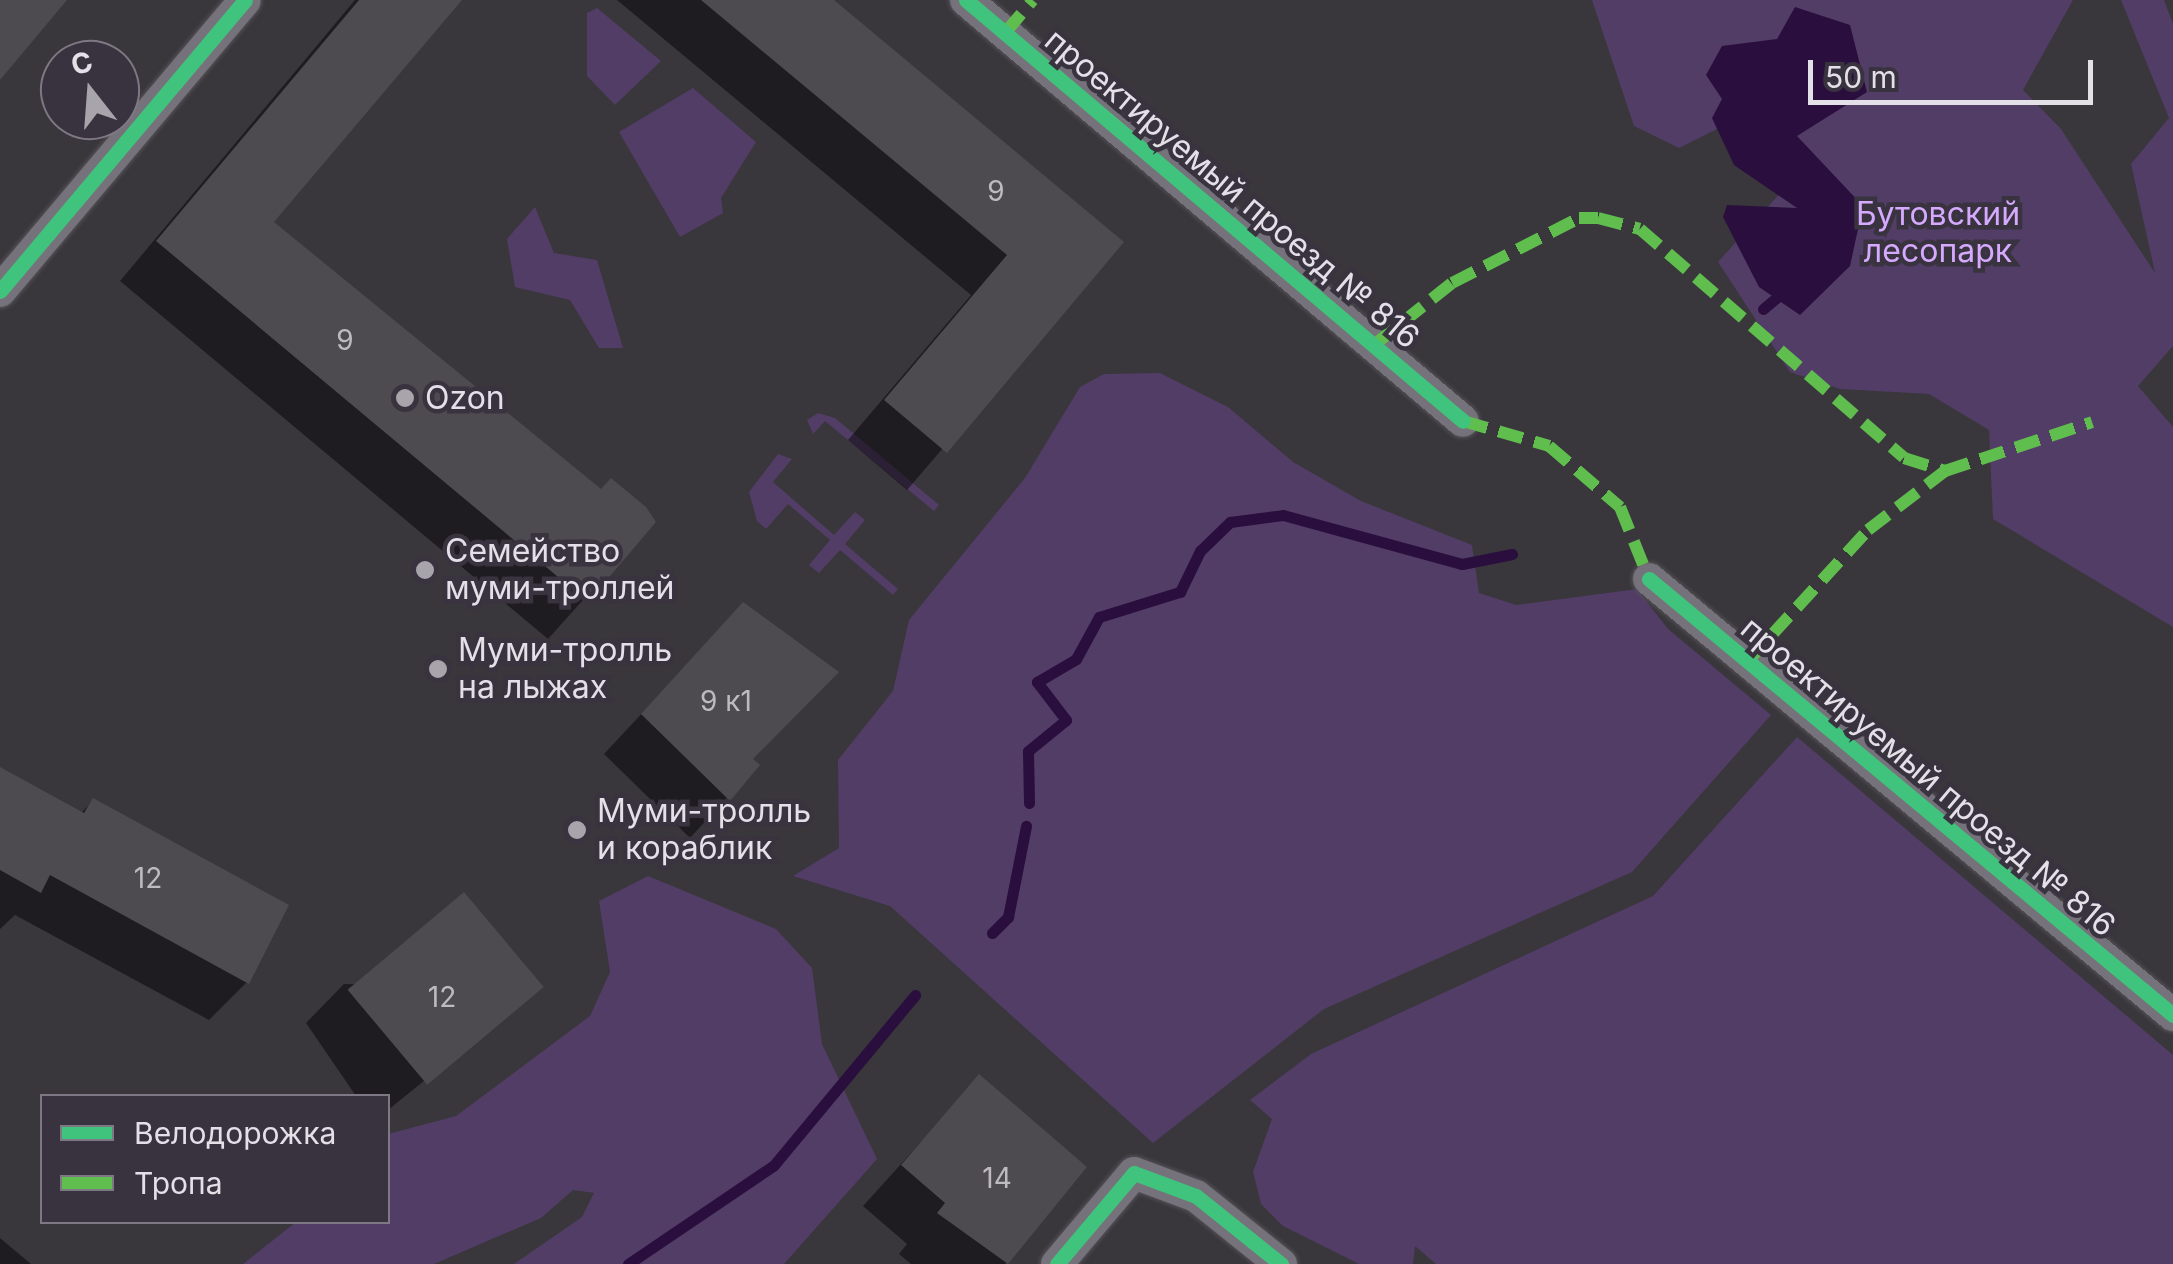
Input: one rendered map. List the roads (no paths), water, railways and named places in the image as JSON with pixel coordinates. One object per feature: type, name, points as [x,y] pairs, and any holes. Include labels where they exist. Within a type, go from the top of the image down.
[{"type":"street","points":[[6,272],[244,0]]},
{"type":"street","name":"проектируемый проезд № 816","points":[[966,0],[1462,420]]},
{"type":"street","name":"проектируемый проезд № 816","points":[[1649,579],[2173,1015]]},
{"type":"street","points":[[1057,1264],[1134,1174],[1196,1196],[1281,1264]]},
{"type":"waterway","points":[[1763,309],[1787,289]]},
{"type":"waterway","points":[[1029,803],[1028,751],[1066,720],[1037,682],[1076,659],[1099,617],[1180,592],[1200,551],[1230,522],[1283,515],[1462,564],[1512,554]]},
{"type":"waterway","points":[[992,933],[1008,917],[1026,826]]},
{"type":"waterway","points":[[628,1264],[774,1165],[915,995]]},
{"type":"place","name":"Ozon","points":[[405,398]]},
{"type":"place","name":"Семейство муми-троллей","points":[[425,570]]},
{"type":"place","name":"Муми-тролль на лыжах","points":[[438,669]]},
{"type":"place","name":"Муми-тролль и кораблик","points":[[577,830]]},
{"type":"park label","name":"Бутовский лесопарк","points":[[1938,234]]}]
